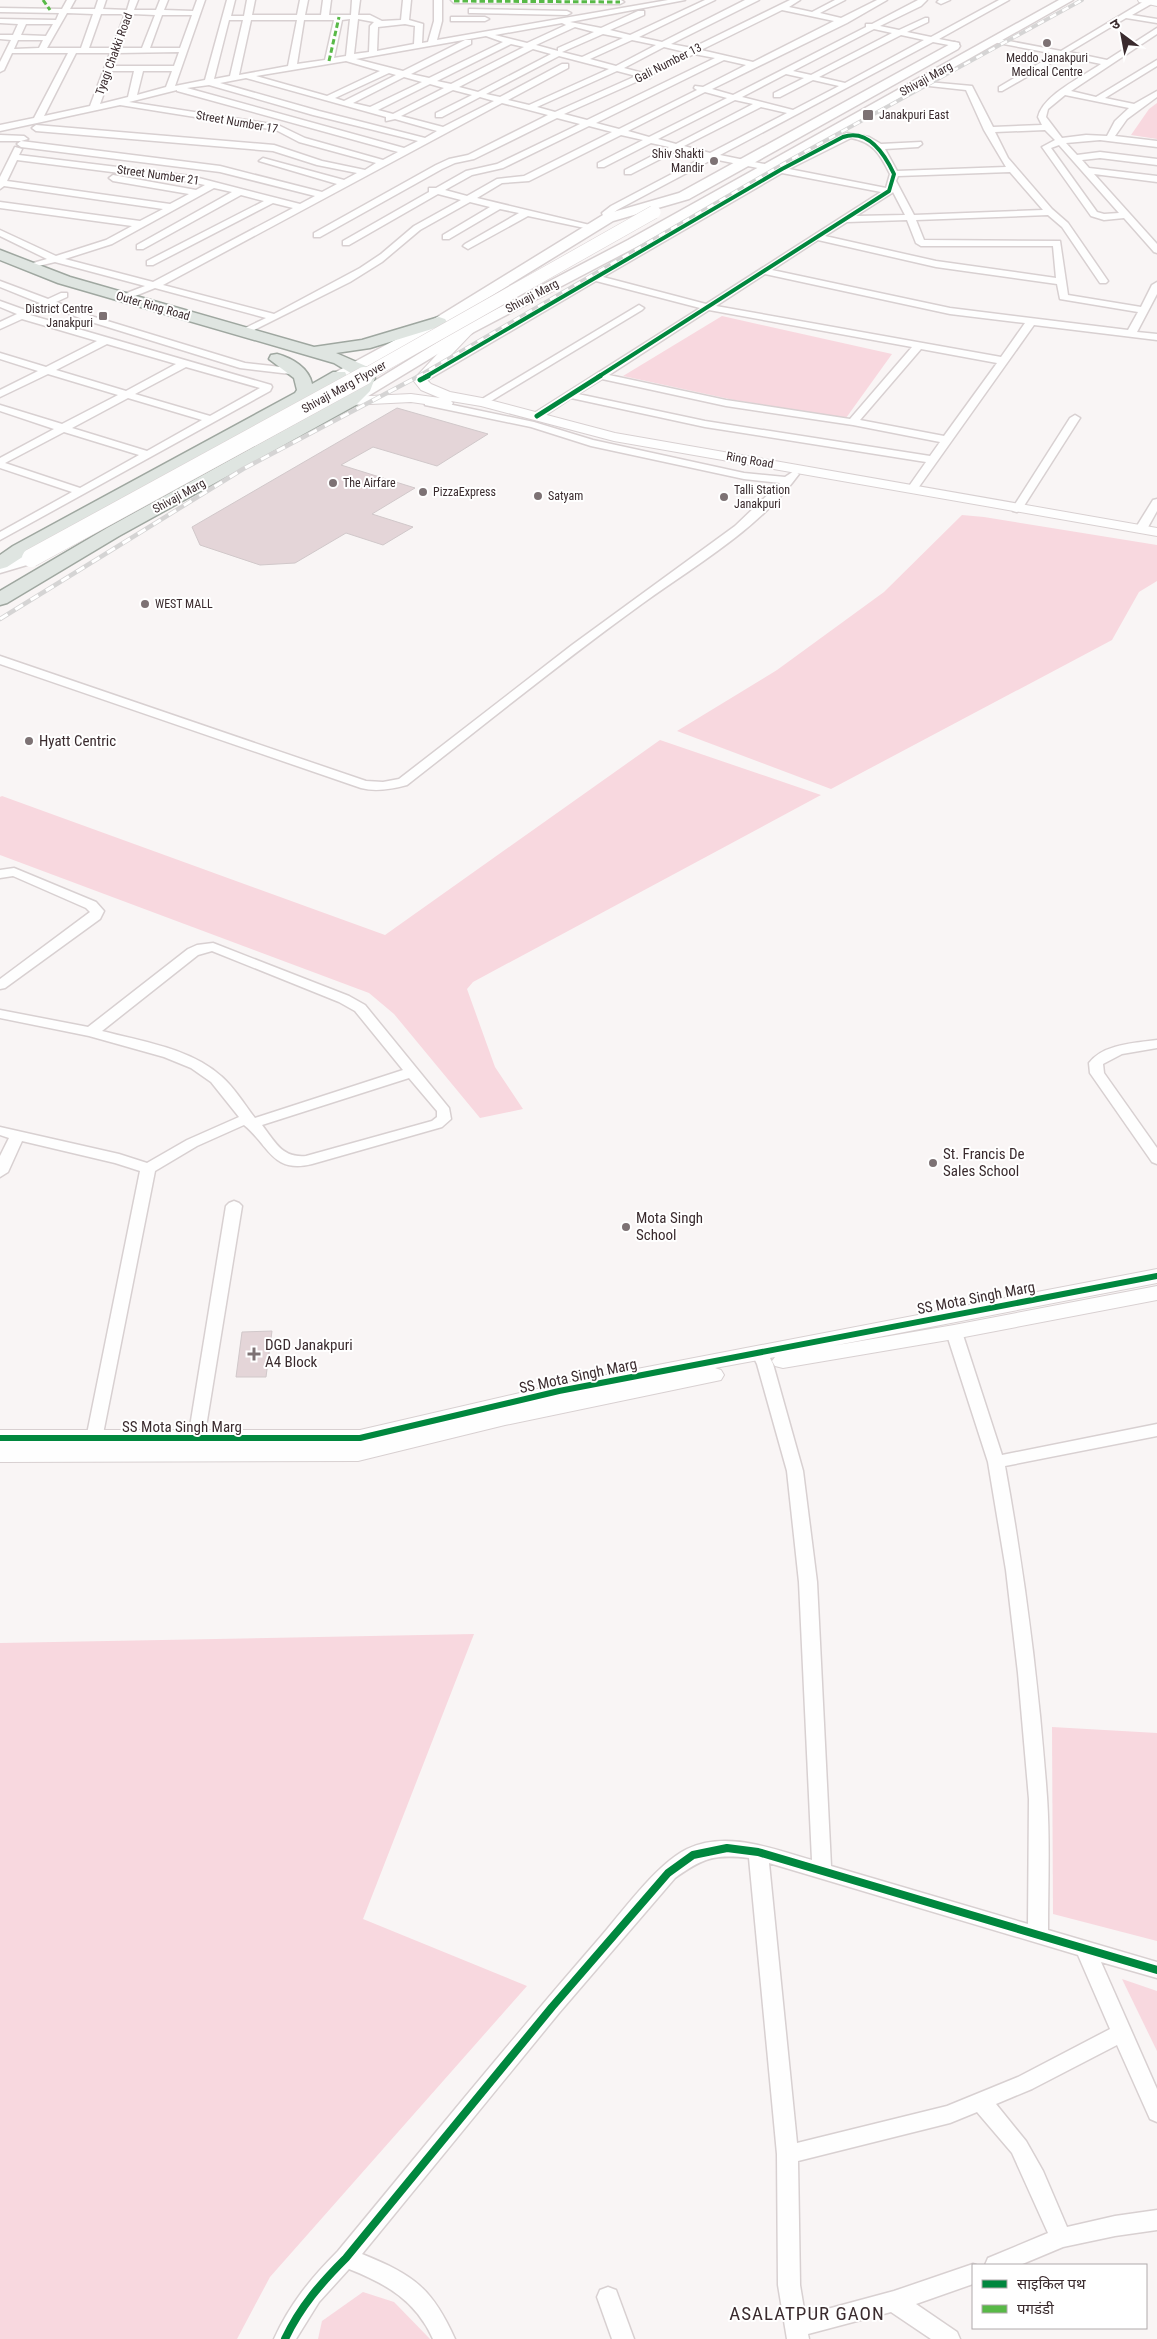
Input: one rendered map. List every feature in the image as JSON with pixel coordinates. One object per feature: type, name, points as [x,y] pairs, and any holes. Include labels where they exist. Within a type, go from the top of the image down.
[{"type":"main road","name":"Shivaji Marg","points":[[0,599],[113,532],[350,402],[468,329],[776,168],[828,134],[1067,0]]},
{"type":"main road","name":"Shivaji Marg","points":[[0,563],[439,322],[608,218],[684,196],[960,43]]},
{"type":"main road","points":[[867,94],[890,99]]},
{"type":"main road","name":"Shivaji Marg Flyover","points":[[0,568],[31,558],[385,364],[684,196]]},
{"type":"main road","name":"Outer Ring Road","points":[[0,255],[29,267],[122,298],[244,344],[277,359]]},
{"type":"main road","name":"Outer Ring Road","points":[[0,271],[64,295],[244,344],[308,350],[340,359],[356,367]]},
{"type":"main road","points":[[308,350],[364,345],[453,319],[464,319],[470,323],[468,329]]},
{"type":"main road","points":[[277,359],[299,372],[305,383],[301,397]]},
{"type":"main road","points":[[277,359],[339,376]]},
{"type":"main road","points":[[350,402],[364,387],[367,378],[356,367]]},
{"type":"main road","points":[[271,414],[288,410],[300,410],[312,417],[307,425]]},
{"type":"street","points":[[43,0],[50,10]]},
{"type":"street","points":[[41,51],[71,0]]},
{"type":"street","points":[[84,51],[96,11],[102,0]]},
{"type":"street","name":"Tyagi Chakki Road","points":[[94,108],[134,0]]},
{"type":"street","points":[[145,51],[164,0]]},
{"type":"street","points":[[173,88],[201,0]]},
{"type":"street","points":[[209,82],[231,0]]},
{"type":"street","points":[[234,78],[251,0]]},
{"type":"street","points":[[292,68],[304,0]]},
{"type":"street","points":[[326,17],[327,0]]},
{"type":"street","points":[[347,58],[356,0]]},
{"type":"street","points":[[37,124],[58,115],[117,103],[173,88],[374,53],[394,36],[405,22],[407,0]]},
{"type":"street","points":[[432,43],[438,21],[438,0]]},
{"type":"street","points":[[451,40],[454,0],[619,4],[662,3],[680,0]]},
{"type":"street","points":[[584,59],[711,0]]},
{"type":"street","points":[[529,108],[617,68],[749,0],[933,40],[960,43]]},
{"type":"street","name":"Gali Number 13","points":[[317,234],[439,167],[471,157],[555,115],[645,75],[796,0]]},
{"type":"street","points":[[813,14],[841,0]]},
{"type":"street","points":[[244,344],[276,317],[377,261],[388,253],[404,236],[468,199],[504,180],[526,179],[618,132],[697,88],[754,64],[883,0]]},
{"type":"street","points":[[601,165],[923,0]]},
{"type":"street","points":[[608,218],[607,213],[614,208],[796,113],[1005,0]]},
{"type":"street","points":[[524,20],[527,1]]},
{"type":"street","points":[[1002,89],[1150,1]]},
{"type":"street","points":[[439,115],[560,51],[662,3]]},
{"type":"street","points":[[452,22],[558,21],[603,13],[619,4]]},
{"type":"street","points":[[0,10],[197,13]]},
{"type":"street","points":[[377,24],[394,36],[418,46],[480,35],[524,20],[603,13]]},
{"type":"street","points":[[1126,16],[1157,22]]},
{"type":"street","points":[[329,61],[339,17]]},
{"type":"street","points":[[225,18],[375,18],[378,20],[374,26],[374,53]]},
{"type":"street","points":[[777,95],[898,32],[925,20]]},
{"type":"street","points":[[0,21],[58,22]]},
{"type":"street","points":[[558,21],[846,85]]},
{"type":"street","points":[[0,70],[24,22]]},
{"type":"street","points":[[405,22],[419,24],[418,46]]},
{"type":"street","points":[[371,127],[573,25]]},
{"type":"street","points":[[1126,215],[1098,216],[1085,170],[1048,127],[1042,117],[1044,108],[1062,92],[1156,33]]},
{"type":"street","points":[[344,104],[480,35],[560,51],[617,68],[679,83]]},
{"type":"street","points":[[0,37],[48,38]]},
{"type":"street","points":[[996,40],[1109,63]]},
{"type":"street","points":[[369,111],[511,41]]},
{"type":"street","points":[[9,51],[184,50]]},
{"type":"street","points":[[73,51],[37,124],[23,141],[1,184],[172,206],[265,226]]},
{"type":"street","points":[[346,243],[469,173],[493,169],[586,124],[679,83],[724,57]]},
{"type":"street","points":[[347,58],[586,124],[711,156],[776,168],[892,183],[1012,169]]},
{"type":"street","points":[[112,60],[182,59]]},
{"type":"street","points":[[1098,99],[1157,62]]},
{"type":"street","points":[[122,298],[155,285],[382,162],[565,66]]},
{"type":"street","points":[[108,69],[178,68]]},
{"type":"street","points":[[132,99],[138,69]]},
{"type":"street","points":[[326,99],[388,70]]},
{"type":"street","points":[[246,76],[442,130]]},
{"type":"street","points":[[209,82],[424,140]]},
{"type":"street","points":[[920,83],[969,88],[988,130],[1004,159],[1050,211],[1059,218],[1078,242],[1103,281]]},
{"type":"street","points":[[173,88],[404,151]]},
{"type":"street","points":[[697,88],[796,113]]},
{"type":"street","points":[[1062,92],[1136,107]]},
{"type":"street","points":[[1110,138],[1115,124],[1157,93]]},
{"type":"street","name":"Street Number 17","points":[[117,103],[272,127],[284,130],[302,140],[382,162]]},
{"type":"street","points":[[628,172],[760,104]]},
{"type":"street","points":[[0,128],[37,124],[274,148],[320,163],[364,172]]},
{"type":"street","points":[[988,130],[1048,127]]},
{"type":"street","points":[[1027,128],[1035,139]]},
{"type":"street","points":[[828,134],[843,137]]},
{"type":"street","points":[[420,380],[776,168],[848,135],[870,140],[880,147],[892,183],[911,218],[921,243],[1057,243],[1063,297],[1144,310]]},
{"type":"street","points":[[0,138],[212,167],[322,195]]},
{"type":"street","points":[[1156,248],[1126,215],[1089,189],[1046,147],[1060,141],[1110,138],[1157,144]]},
{"type":"street","points":[[880,147],[918,144]]},
{"type":"street","points":[[1075,158],[1100,155],[1157,162]]},
{"type":"street","name":"Street Number 21","points":[[14,157],[170,176],[214,184],[300,207]]},
{"type":"street","points":[[263,160],[344,183]]},
{"type":"street","points":[[471,165],[493,169]]},
{"type":"street","points":[[10,166],[103,177],[198,192]]},
{"type":"street","points":[[1085,170],[1157,179]]},
{"type":"street","points":[[537,416],[846,219],[892,183]]},
{"type":"street","points":[[29,267],[109,242],[214,184]]},
{"type":"street","points":[[406,184],[591,228]]},
{"type":"street","points":[[140,247],[241,192]]},
{"type":"street","points":[[150,263],[272,200]]},
{"type":"street","points":[[0,205],[141,224]]},
{"type":"street","points":[[446,237],[498,206]]},
{"type":"street","points":[[846,219],[1032,214],[1050,211]]},
{"type":"street","points":[[468,246],[526,213]]},
{"type":"street","points":[[0,233],[55,259],[276,317]]},
{"type":"street","points":[[817,237],[936,264],[1061,282]]},
{"type":"street","points":[[764,271],[903,302],[1157,337]]},
{"type":"street","points":[[594,278],[708,307],[1004,361]]},
{"type":"street","points":[[0,284],[88,318],[244,366],[299,372]]},
{"type":"street","points":[[1131,334],[1157,285]]},
{"type":"street","points":[[0,326],[64,295]]},
{"type":"street","points":[[0,304],[23,315],[266,387],[266,389],[212,420],[0,537]]},
{"type":"street","points":[[482,402],[639,308]]},
{"type":"street","points":[[912,489],[1032,321]]},
{"type":"street","points":[[420,380],[468,329]]},
{"type":"street","points":[[0,394],[106,340]]},
{"type":"street","points":[[853,422],[919,345]]},
{"type":"street","points":[[0,356],[212,420]]},
{"type":"street","points":[[0,464],[185,363]]},
{"type":"street","points":[[601,376],[726,403],[853,422],[947,440]]},
{"type":"street","name":"Ring Road","points":[[420,380],[426,387],[442,398],[605,443],[791,478],[1157,538]]},
{"type":"street","points":[[570,395],[629,410],[754,433],[932,460]]},
{"type":"street","name":"Ring Road","points":[[350,402],[442,398],[482,402],[614,437],[1157,532]]},
{"type":"street","points":[[415,399],[439,406],[470,410],[534,425],[591,443],[744,476],[791,478]]},
{"type":"street","points":[[0,408],[148,455]]},
{"type":"street","points":[[1017,509],[1074,418]]},
{"type":"street","points":[[0,464],[82,492]]},
{"type":"street","points":[[0,660],[365,785],[383,786],[403,782],[635,603],[689,567],[742,526],[778,494],[791,478]]},
{"type":"street","points":[[1141,529],[1157,502]]},
{"type":"street","points":[[0,525],[14,529]]},
{"type":"street","points":[[0,874],[14,872],[91,905],[97,911],[94,916],[0,984]]},
{"type":"street","points":[[0,1014],[91,1032],[169,1054],[196,1065],[216,1079],[278,1156],[292,1162],[307,1161],[438,1124],[444,1118],[444,1112],[360,1008],[344,999],[213,947],[202,948],[193,952],[91,1032]]},
{"type":"street","points":[[1157,1044],[1126,1049],[1104,1056],[1096,1063],[1097,1073],[1157,1159]]},
{"type":"street","points":[[94,1439],[148,1169],[192,1143],[249,1121],[412,1072]]},
{"type":"street","points":[[0,1132],[119,1159],[148,1169]]},
{"type":"street","points":[[0,1172],[18,1136]]},
{"type":"street","points":[[196,1439],[234,1206]]},
{"type":"street","name":"SS Mota Singh Marg","points":[[0,1438],[360,1438],[559,1391],[762,1358],[1012,1313],[1155,1284]]},
{"type":"street","name":"SS Mota Singh Marg","points":[[0,1454],[358,1454],[762,1358],[954,1332],[1012,1313]]},
{"type":"street","points":[[954,1332],[996,1462],[1015,1570],[1028,1673],[1038,1799],[1038,1935]]},
{"type":"street","points":[[762,1358],[794,1470],[808,1582],[822,1870]]},
{"type":"street","points":[[996,1462],[1156,1435]]},
{"type":"street","points":[[285,2339],[294,2318],[316,2288],[346,2258],[552,2007],[668,1873],[693,1855],[727,1848],[758,1852],[1157,1970]]},
{"type":"street","points":[[758,1852],[788,2154],[787,2227],[789,2285],[797,2333],[972,2274]]},
{"type":"street","points":[[1085,1948],[1157,2113]]},
{"type":"street","points":[[788,2154],[950,2114],[1025,2083],[1122,2033]]},
{"type":"street","points":[[981,2102],[1019,2147],[1061,2238]]},
{"type":"street","points":[[998,2264],[1061,2238],[1115,2226],[1157,2220]]},
{"type":"street","points":[[346,2258],[396,2278],[424,2302],[444,2339]]},
{"type":"street","points":[[608,2297],[623,2339]]},
{"type":"street","points":[[894,2301],[949,2339]]},
{"type":"shaded area","points":[[1157,103],[1157,139],[1131,135],[1149,109]]},
{"type":"shaded area","points":[[722,316],[892,354],[846,418],[734,400],[623,376]]},
{"type":"shaded area","points":[[962,515],[1157,545],[1157,581],[1139,592],[1112,640],[831,789],[677,731],[777,670],[884,592]]},
{"type":"shaded area","points":[[660,740],[821,795],[473,982],[467,989],[495,1067],[523,1109],[480,1118],[394,1014],[369,993],[0,855],[0,797],[2,796],[385,935]]},
{"type":"shaded area","points":[[474,1634],[363,1919],[527,1986],[270,2277],[237,2339],[0,2339],[0,1643]]},
{"type":"shaded area","points":[[1052,1727],[1157,1733],[1157,1941],[1053,1914]]},
{"type":"shaded area","points":[[1122,1979],[1157,1991],[1157,2051]]},
{"type":"shaded area","points":[[363,2292],[394,2302],[430,2339],[318,2339],[322,2321]]},
{"type":"building","name":"The Airfare","points":[[397,408],[488,434],[437,466],[373,447],[341,465],[415,488],[372,514],[413,527],[383,545],[346,533],[295,563],[260,565],[200,545],[192,527]]},
{"type":"building","name":"DGD Janakpuri A4 Block","points":[[272,1331],[266,1377],[236,1377],[242,1332]]},
{"type":"railway","points":[[417,377],[790,160],[1082,0]]},
{"type":"railway","points":[[0,619],[243,469],[419,376]]},
{"type":"marked path","points":[[43,0],[50,10]]},
{"type":"marked path","points":[[454,1],[620,2]]},
{"type":"marked path","points":[[329,61],[339,17]]},
{"type":"cycle path","points":[[420,380],[782,169],[843,137],[851,136],[866,139],[877,146],[885,155],[894,174],[889,191],[537,416]]},
{"type":"cycle path","points":[[0,1438],[360,1438],[559,1391],[1157,1276]]},
{"type":"cycle path","points":[[285,2339],[311,2295],[346,2258],[552,2007],[668,1873],[693,1855],[727,1848],[758,1852],[1157,1970]]},
{"type":"place","name":"Meddo Janakpuri Medical Centre","points":[[1047,43]]},
{"type":"place","name":"Janakpuri East","points":[[868,115]]},
{"type":"place","name":"Shiv Shakti Mandir","points":[[714,161]]},
{"type":"place","name":"District Centre Janakpuri","points":[[103,316]]},
{"type":"place","name":"The Airfare","points":[[333,483]]},
{"type":"place","name":"PizzaExpress","points":[[423,492]]},
{"type":"place","name":"Satyam","points":[[538,496]]},
{"type":"place","name":"Talli Station Janakpuri","points":[[724,497]]},
{"type":"place","name":"WEST MALL","points":[[145,604]]},
{"type":"place","name":"Hyatt Centric","points":[[29,741]]},
{"type":"place","name":"St. Francis De Sales School","points":[[933,1163]]},
{"type":"place","name":"Mota Singh School","points":[[626,1227]]},
{"type":"place","name":"DGD Janakpuri A4 Block","points":[[254,1354]]},
{"type":"district","name":"ASALATPUR GAON","points":[[807,2313]]}]
